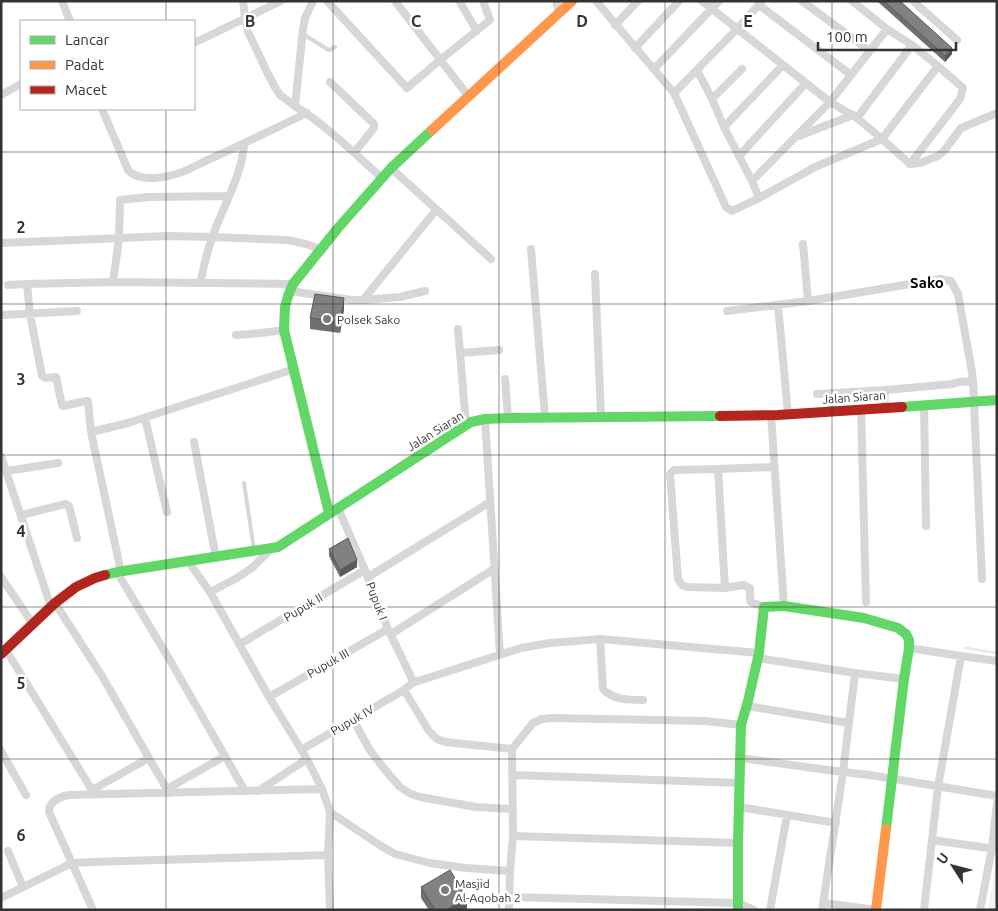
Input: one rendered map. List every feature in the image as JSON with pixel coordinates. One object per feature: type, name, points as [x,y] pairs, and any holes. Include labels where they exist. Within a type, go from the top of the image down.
[{"type":"street","points":[[62,1],[70,20]]},
{"type":"street","points":[[243,1],[248,32],[280,95],[307,113],[382,178]]},
{"type":"street","points":[[195,43],[281,1]]},
{"type":"street","points":[[295,106],[305,18],[313,1]]},
{"type":"street","points":[[327,1],[407,88],[490,20],[483,1]]},
{"type":"street","points":[[395,1],[469,97]]},
{"type":"street","points":[[459,1],[477,31]]},
{"type":"street","points":[[556,1],[558,13]]},
{"type":"street","points":[[334,511],[284,330],[284,309],[291,287],[338,228],[391,168],[572,1]]},
{"type":"street","points":[[596,1],[674,93],[726,207],[732,211],[814,168],[882,139],[938,66]]},
{"type":"street","points":[[616,25],[638,1]]},
{"type":"street","points":[[635,48],[679,1]]},
{"type":"street","points":[[702,1],[830,102],[855,117],[910,164],[920,163],[938,156],[961,128],[997,114]]},
{"type":"street","points":[[654,69],[719,1]]},
{"type":"street","points":[[802,1],[870,51]]},
{"type":"street","points":[[852,1],[887,29],[912,45],[963,88],[960,99],[910,164]]},
{"type":"street","points":[[913,1],[957,40]]},
{"type":"street","points":[[674,93],[761,3],[851,74]]},
{"type":"street","points":[[752,181],[830,102],[887,29]]},
{"type":"street","points":[[797,137],[855,117],[912,45]]},
{"type":"street","points":[[724,127],[783,65]]},
{"type":"street","points":[[697,70],[759,198]]},
{"type":"street","points":[[712,99],[742,70]]},
{"type":"street","points":[[330,82],[374,124],[374,128],[354,153]]},
{"type":"street","points":[[739,156],[806,83]]},
{"type":"street","points":[[1,95],[20,85]]},
{"type":"street","points":[[102,110],[128,170],[142,178],[177,174],[307,113]]},
{"type":"street","points":[[200,283],[212,237],[239,170],[244,144]]},
{"type":"street","points":[[391,168],[491,259]]},
{"type":"street","points":[[113,282],[119,239],[120,200],[148,197],[229,196]]},
{"type":"street","points":[[363,300],[436,210]]},
{"type":"street","points":[[1,243],[168,236],[288,240],[322,250]]},
{"type":"street","points":[[803,244],[808,301]]},
{"type":"street","points":[[531,249],[545,417]]},
{"type":"street","points":[[595,274],[601,416]]},
{"type":"street","points":[[727,311],[808,301],[940,279],[951,281],[958,294],[973,381],[982,579]]},
{"type":"street","points":[[8,285],[113,282],[200,283],[291,287],[352,300],[400,297],[425,292]]},
{"type":"street","points":[[27,284],[30,314],[43,377],[56,376],[63,406],[86,400],[88,402],[91,432],[119,572],[245,791]]},
{"type":"street","points":[[778,305],[788,414]]},
{"type":"street","points":[[1,314],[4,316],[77,311]]},
{"type":"street","points":[[458,329],[466,425]]},
{"type":"street","points":[[236,335],[261,334],[284,330]]},
{"type":"street","points":[[460,353],[498,350]]},
{"type":"street","points":[[91,432],[145,418],[294,369]]},
{"type":"street","points":[[506,380],[508,418]]},
{"type":"street","points":[[817,394],[885,390],[973,381]]},
{"type":"street","points":[[884,408],[885,390]]},
{"type":"street","points":[[831,393],[832,411]]},
{"type":"street","name":"Jalan Siaran","points":[[4,652],[53,605],[76,587],[94,578],[119,572],[278,547],[474,421],[545,417],[771,415],[997,400]]},
{"type":"street","points":[[924,405],[926,526]]},
{"type":"street","points":[[861,409],[866,602]]},
{"type":"street","points":[[771,415],[773,467],[784,606]]},
{"type":"street","points":[[145,418],[167,512]]},
{"type":"street","points":[[484,419],[500,654]]},
{"type":"street","points":[[194,442],[216,558]]},
{"type":"street","points":[[1,456],[53,605],[102,676],[168,791]]},
{"type":"street","points":[[7,471],[58,463]]},
{"type":"street","points":[[773,467],[674,470],[670,474],[678,578],[682,585],[686,587],[725,588],[743,585],[748,587],[750,591],[750,601],[764,607],[784,606],[864,618],[898,628],[906,634],[909,648],[876,910],[823,906],[844,772],[855,673]]},
{"type":"street","points":[[718,469],[725,588]]},
{"type":"street","name":"Pupuk II","points":[[240,644],[490,502]]},
{"type":"street","points":[[21,515],[66,504],[69,506],[77,538]]},
{"type":"street","name":"Pupuk I","points":[[334,511],[367,573],[389,632],[412,678],[412,683]]},
{"type":"street","points":[[210,592],[238,578],[253,567],[271,549]]},
{"type":"street","points":[[188,561],[210,592],[322,789],[330,812],[328,855],[330,910]]},
{"type":"street","name":"Pupuk III","points":[[269,697],[389,632],[494,569]]},
{"type":"street","points":[[1,577],[33,624]]},
{"type":"street","points":[[739,906],[738,843],[741,725],[758,655],[764,607]]},
{"type":"street","points":[[600,639],[603,689],[611,696],[628,700],[643,700]]},
{"type":"street","points":[[512,749],[445,742],[437,738],[429,731],[404,690],[412,683],[521,648],[550,643],[600,639],[758,655],[855,673],[904,678]]},
{"type":"street","points":[[909,648],[997,660]]},
{"type":"street","points":[[4,652],[92,792]]},
{"type":"street","points":[[924,910],[938,787],[961,656]]},
{"type":"street","name":"Pupuk IV","points":[[301,750],[404,690]]},
{"type":"street","points":[[747,706],[850,723]]},
{"type":"street","points":[[509,910],[513,836],[512,749],[533,723],[547,718],[706,721],[741,725]]},
{"type":"street","points":[[353,719],[369,749],[400,788],[420,797],[476,807],[512,809]]},
{"type":"street","points":[[1,751],[26,795]]},
{"type":"street","points":[[168,791],[225,756]]},
{"type":"street","points":[[92,792],[149,758]]},
{"type":"street","points":[[740,758],[892,778],[997,796]]},
{"type":"street","points":[[258,791],[307,760]]},
{"type":"street","points":[[513,775],[740,783]]},
{"type":"street","points":[[93,910],[49,812],[49,807],[60,796],[92,792],[322,789]]},
{"type":"street","points":[[980,910],[994,849],[997,803]]},
{"type":"street","points":[[739,807],[836,822]]},
{"type":"street","points":[[330,812],[395,854],[430,863],[510,871]]},
{"type":"street","points":[[770,910],[787,815]]},
{"type":"street","points":[[513,836],[738,843]]},
{"type":"street","points":[[932,840],[994,849]]},
{"type":"street","points":[[8,851],[23,887]]},
{"type":"street","points":[[1,898],[72,863],[328,855]]},
{"type":"street","points":[[510,897],[739,906],[754,910]]},
{"type":"lane","points":[[303,34],[327,49],[330,50],[336,47]]},
{"type":"lane","points":[[244,483],[254,552]]},
{"type":"shaded area","points":[[996,864],[997,910],[988,910]]},
{"type":"building","points":[[884,1],[900,1],[952,48],[945,56]]},
{"type":"building","points":[[315,294],[344,298],[340,322],[310,318]]},
{"type":"building","points":[[348,538],[357,560],[340,570],[329,549]]},
{"type":"building","points":[[450,870],[467,898],[446,910],[435,910],[421,887]]},
{"type":"waterway","points":[[966,648],[997,653]]},
{"type":"traffic: fast","points":[[329,513],[284,330],[285,307],[293,284],[338,228],[391,168],[432,130]]},
{"type":"traffic: fast","points":[[902,407],[997,400]]},
{"type":"traffic: fast","points":[[105,575],[278,547],[471,422],[508,418],[720,416]]},
{"type":"traffic: fast","points":[[738,910],[741,725],[759,653],[764,607],[784,606],[864,618],[898,628],[906,634],[909,640],[909,648],[886,829]]},
{"type":"traffic: slow","points":[[432,130],[572,1]]},
{"type":"traffic: slow","points":[[876,910],[886,829]]},
{"type":"traffic: jam","points":[[720,416],[778,415],[902,407]]},
{"type":"traffic: jam","points":[[1,654],[55,603],[76,587],[105,575]]},
{"type":"place","name":"Polsek Sako","points":[[327,319]]},
{"type":"place","name":"Masjid Al-Aqobah 2","points":[[445,890]]},
{"type":"district","name":"Sako","points":[[927,282]]}]
